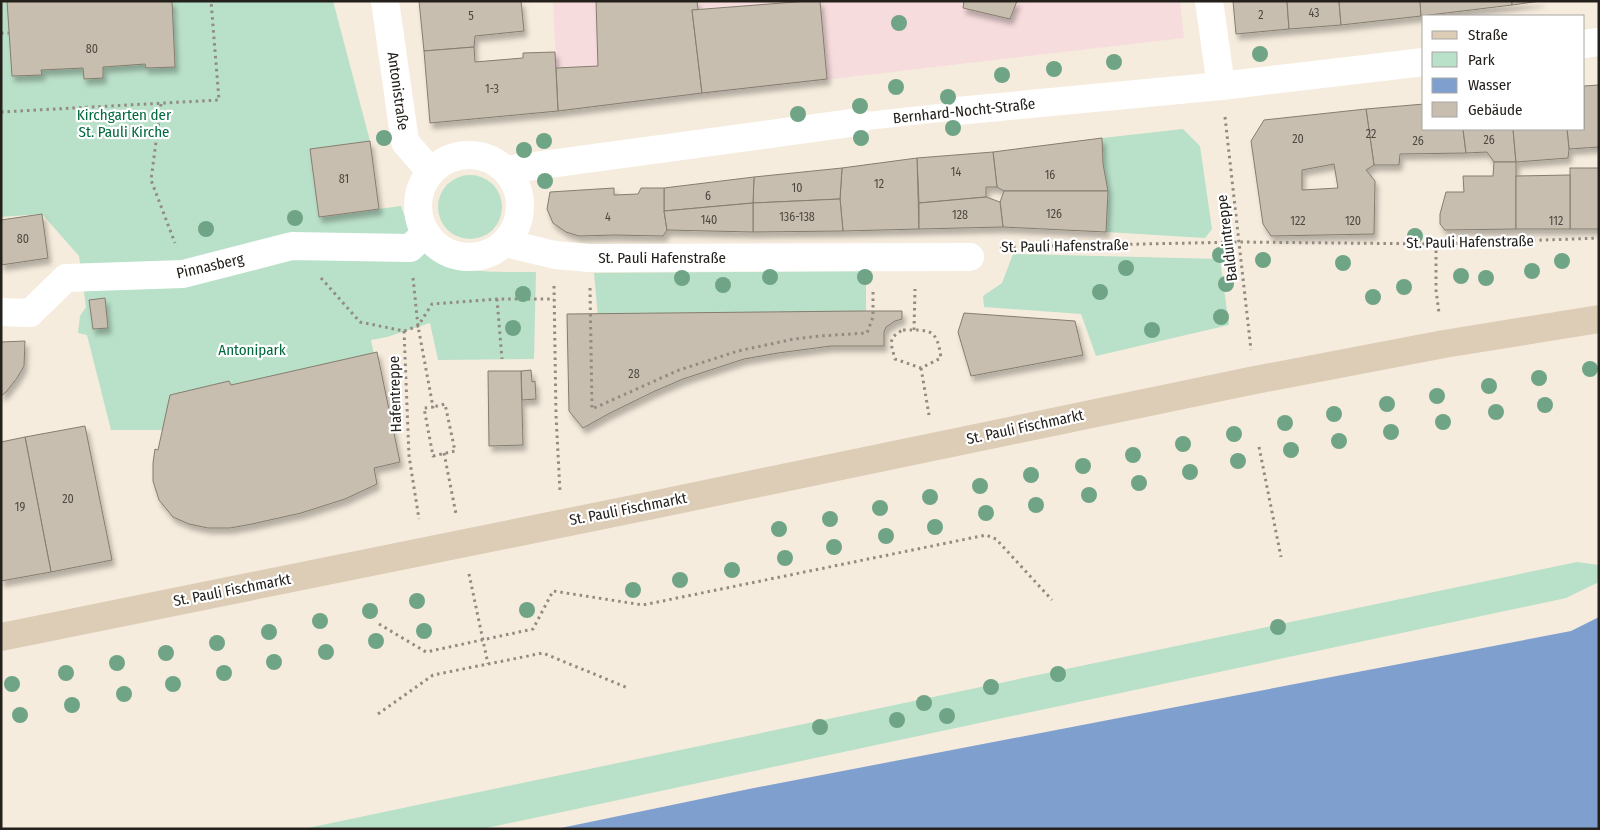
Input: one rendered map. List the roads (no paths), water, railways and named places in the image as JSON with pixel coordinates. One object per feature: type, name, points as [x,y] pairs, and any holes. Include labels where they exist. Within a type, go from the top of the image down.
[{"type":"main road","name":"St. Pauli Fischmarkt","points":[[1,637],[1255,380],[1444,344],[1599,319]]},
{"type":"street","name":"Antonistraße","points":[[385,1],[405,142],[431,172]]},
{"type":"street","points":[[1209,1],[1221,86]]},
{"type":"street","points":[[1585,44],[1599,42]]},
{"type":"street","name":"Bernhard-Nocht-Straße","points":[[957,111],[1221,86],[1422,62]]},
{"type":"street","name":"Bernhard-Nocht-Straße","points":[[506,170],[858,122]]},
{"type":"street","points":[[460,156],[477,156],[492,160],[506,170],[515,183],[520,199],[520,215],[514,231],[505,243],[492,252],[478,257],[463,257],[448,253],[435,245],[418,241],[418,202],[422,186],[431,172],[444,161],[460,156]]},
{"type":"street","name":"Pinnasberg","points":[[1,312],[30,312],[66,278],[183,274],[292,246],[418,241]]},
{"type":"street","name":"St. Pauli Hafenstraße","points":[[505,243],[555,255],[589,258],[970,257]]},
{"type":"lane","name":"Bernhard-Nocht-Straße","points":[[858,122],[957,111]]},
{"type":"water","points":[[1599,617],[1599,829],[556,829],[749,789],[1571,631]]},
{"type":"park label","name":"Kirchgarten der St. Pauli Kirche","points":[[124,124]]},
{"type":"park label","name":"Antonipark","points":[[252,350]]}]
